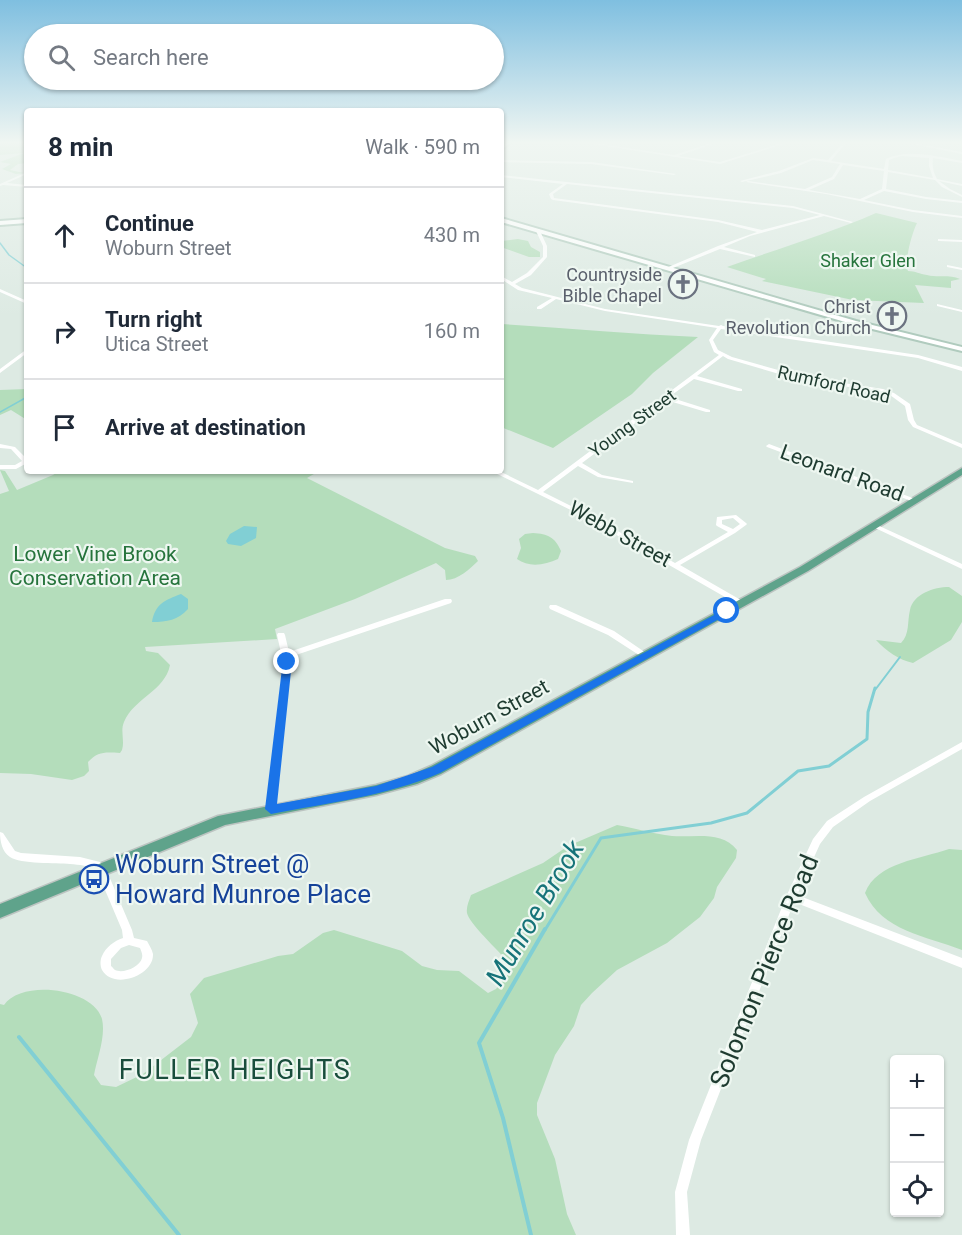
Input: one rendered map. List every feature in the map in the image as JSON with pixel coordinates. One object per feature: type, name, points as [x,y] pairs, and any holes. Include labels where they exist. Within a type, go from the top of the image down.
[{"type":"main road","points":[[0,223],[24,221]]},
{"type":"main road","points":[[504,221],[854,323],[962,349]]},
{"type":"main road","name":"Woburn Street","points":[[0,911],[199,828],[271,809],[376,790],[428,773],[742,603],[875,526],[962,471]]},
{"type":"street","points":[[565,201],[718,221],[760,231]]},
{"type":"street","points":[[733,201],[793,207],[851,222]]},
{"type":"street","points":[[863,201],[913,211],[962,217]]},
{"type":"street","points":[[668,269],[760,231],[824,214]]},
{"type":"street","points":[[512,284],[530,274],[545,257],[545,246],[538,231]]},
{"type":"street","points":[[939,240],[962,240]]},
{"type":"street","points":[[719,247],[754,256]]},
{"type":"street","points":[[949,266],[962,269]]},
{"type":"street","points":[[504,279],[520,289],[605,310],[918,357],[962,369]]},
{"type":"street","points":[[0,290],[24,302]]},
{"type":"street","points":[[539,309],[554,299]]},
{"type":"street","points":[[939,305],[962,311]]},
{"type":"street","points":[[721,326],[711,340],[716,351],[723,354]]},
{"type":"street","points":[[0,371],[24,353]]},
{"type":"street","name":"Young Street","points":[[539,492],[723,354]]},
{"type":"street","name":"Rumford Road","points":[[723,354],[803,379],[869,387],[892,394],[908,405],[911,420],[915,426],[962,446]]},
{"type":"street","points":[[694,377],[740,390]]},
{"type":"street","points":[[666,398],[708,411]]},
{"type":"street","points":[[0,446],[12,448],[24,458]]},
{"type":"street","name":"Leonard Road","points":[[768,446],[916,501]]},
{"type":"street","points":[[0,467],[16,467],[24,463]]},
{"type":"street","points":[[578,463],[600,476],[631,482]]},
{"type":"street","name":"Webb Street","points":[[500,474],[676,565],[742,603]]},
{"type":"street","points":[[875,526],[962,567]]},
{"type":"street","points":[[676,565],[733,532]]},
{"type":"street","points":[[286,656],[448,602]]},
{"type":"street","points":[[553,607],[611,633],[645,655]]},
{"type":"street","points":[[271,809],[286,656],[281,635]]},
{"type":"street","name":"Solomon Pierce Road","points":[[683,1235],[681,1192],[695,1140],[791,897],[816,842],[830,824],[867,799],[962,745]]},
{"type":"street","points":[[0,836],[12,854],[20,857],[80,861],[91,863],[101,869],[127,930],[129,941]]},
{"type":"street","points":[[791,897],[962,963]]},
{"type":"green space","name":"Shaker Glen","points":[[876,213],[917,223],[908,254],[908,271],[960,279],[951,281],[951,288],[915,285],[924,303],[853,300],[762,281],[766,279],[727,267],[821,235]]},
{"type":"green space","points":[[518,239],[528,241],[531,247],[540,252],[540,257],[529,257],[504,248],[504,241]]},
{"type":"green space","points":[[504,324],[698,337],[653,373],[632,394],[553,448],[504,428]]},
{"type":"green space","points":[[24,389],[24,418],[11,410],[0,415],[0,390]]},
{"type":"green space","name":"Lower Vine Brook Conservation Area","points":[[0,470],[5,471],[17,490],[54,474],[314,474],[307,478],[445,548],[475,556],[478,561],[468,571],[450,580],[446,580],[445,570],[436,563],[355,599],[275,629],[277,639],[145,647],[146,651],[158,653],[170,665],[162,682],[135,707],[124,722],[123,747],[120,753],[95,756],[88,762],[89,771],[84,776],[72,780],[31,774],[0,773],[0,494],[9,491]]},
{"type":"green space","points":[[525,534],[547,535],[556,542],[561,551],[558,559],[537,565],[527,564],[517,559],[521,548],[519,539]]},
{"type":"green space","points":[[949,587],[962,596],[962,622],[951,640],[913,663],[893,654],[876,640],[901,643],[906,636],[910,610],[915,600],[931,590]]},
{"type":"green space","points":[[617,825],[672,836],[715,837],[731,844],[737,850],[736,858],[717,887],[714,898],[700,917],[667,943],[617,970],[592,993],[581,1005],[574,1026],[555,1055],[537,1103],[537,1115],[555,1159],[567,1214],[576,1235],[0,1235],[0,1004],[4,1005],[13,997],[26,992],[41,990],[72,994],[85,1000],[96,1008],[103,1026],[94,1075],[101,1085],[116,1087],[143,1074],[191,1037],[198,1023],[190,994],[204,978],[278,956],[293,954],[323,933],[334,930],[402,951],[422,966],[437,970],[459,971],[488,993],[496,989],[513,967],[469,918],[467,908],[471,895],[543,863],[568,846]]},
{"type":"green space","points":[[949,849],[962,850],[962,950],[920,936],[894,924],[882,916],[865,893],[879,874],[889,868]]},
{"type":"water","points":[[244,526],[257,527],[256,538],[241,546],[228,544],[226,541],[230,534]]},
{"type":"water","points":[[181,594],[188,599],[188,609],[184,613],[172,620],[152,622],[158,607],[170,598]]},
{"type":"waterway","points":[[0,243],[9,255],[24,266]]},
{"type":"waterway","points":[[0,412],[24,399]]},
{"type":"waterway","name":"Munroe Brook","points":[[875,690],[900,657]]},
{"type":"waterway","name":"Munroe Brook","points":[[545,930],[601,838],[711,823],[747,813],[798,771],[829,766],[867,739],[868,712],[875,688]]},
{"type":"waterway","name":"Munroe Brook","points":[[531,1235],[503,1118],[479,1043],[545,929]]},
{"type":"waterway","points":[[19,1037],[179,1235]]},
{"type":"place","name":"Countryside Bible Chapel","points":[[683,284]]},
{"type":"place","name":"Christ Revolution Church","points":[[892,316]]},
{"type":"place","name":"Woburn Street @ Howard Munroe Place","points":[[94,879]]},
{"type":"district","name":"FULLER HEIGHTS","points":[[235,1070]]},
{"type":"route","points":[[287,662],[271,809],[376,790],[412,780],[436,770],[727,611]]}]
